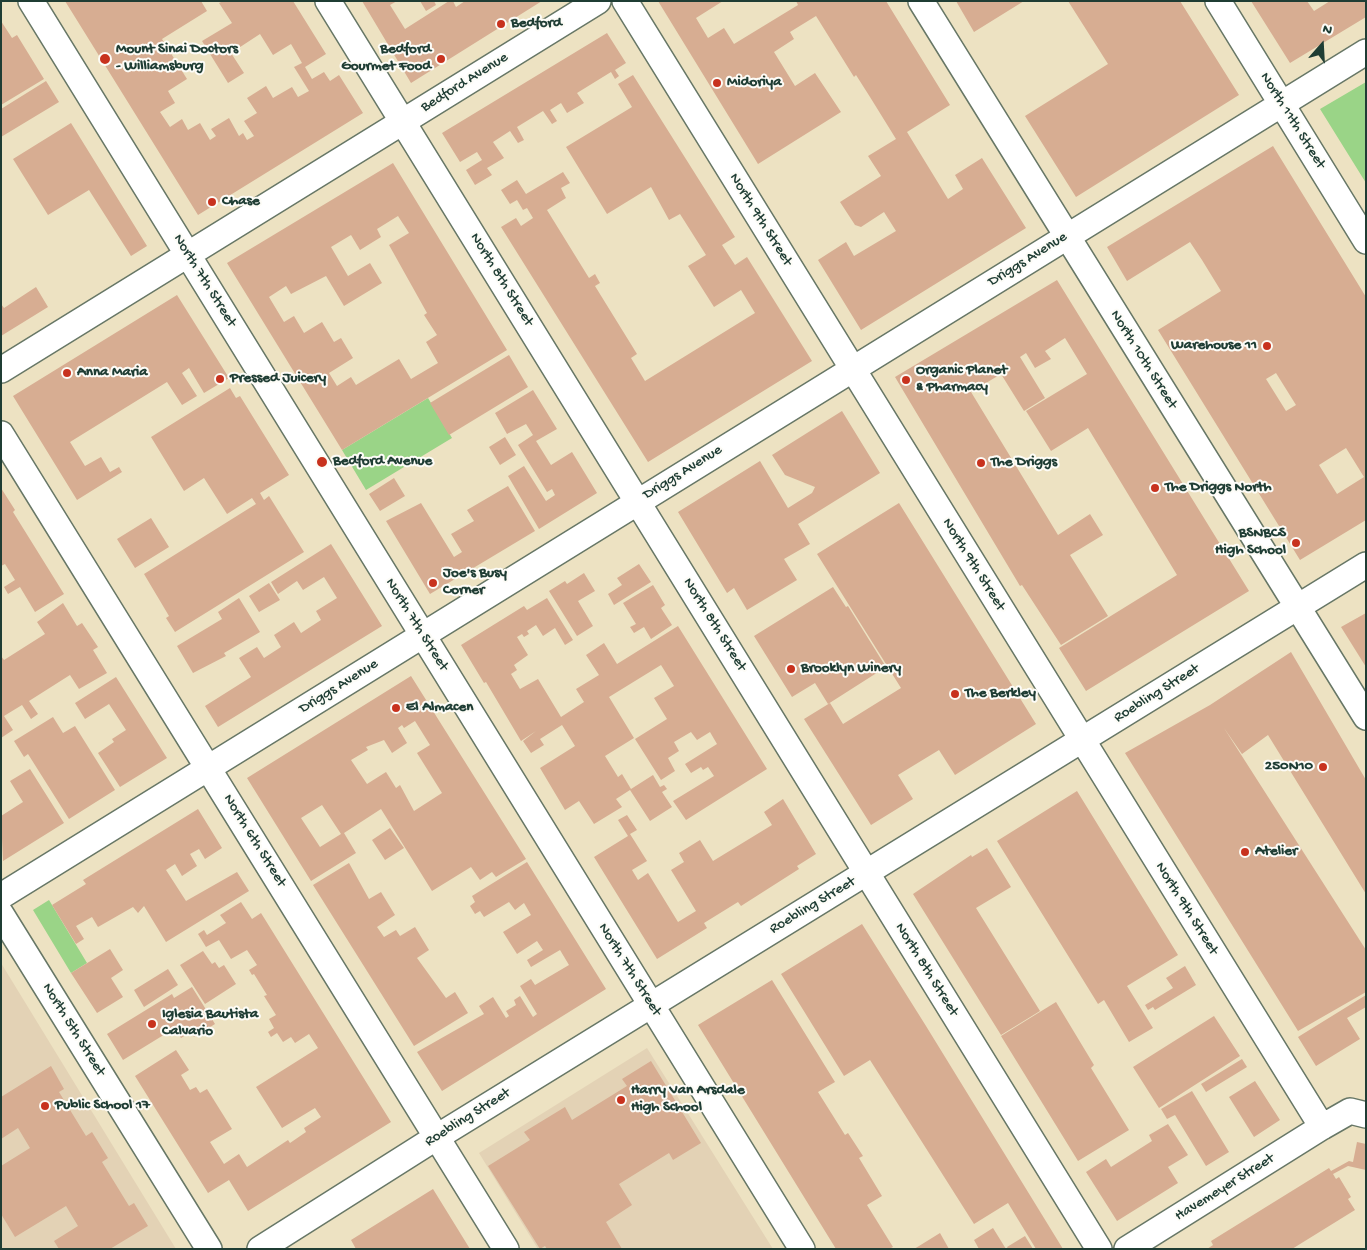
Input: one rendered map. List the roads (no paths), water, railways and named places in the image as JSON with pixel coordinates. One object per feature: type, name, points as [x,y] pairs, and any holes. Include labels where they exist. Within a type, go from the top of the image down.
[{"type":"street","name":"North 7th Street","points":[[31,1],[802,1249]]},
{"type":"street","name":"North 8th Street","points":[[328,1],[1099,1249]]},
{"type":"street","name":"Bedford Avenue","points":[[1,370],[598,1]]},
{"type":"street","name":"North 9th Street","points":[[625,1],[1322,1127]]},
{"type":"street","name":"North 10th Street","points":[[921,1],[1366,717]]},
{"type":"street","name":"North 11th Street","points":[[1218,1],[1366,241]]},
{"type":"street","name":"Driggs Avenue","points":[[1,896],[1366,52]]},
{"type":"street","name":"North 6th Street","points":[[1,434],[506,1249]]},
{"type":"street","name":"Roebling Street","points":[[260,1249],[437,1137],[1366,565]]},
{"type":"street","name":"North 5th Street","points":[[1,914],[208,1249]]},
{"type":"street","name":"Havemeyer Street","points":[[1128,1249],[1322,1127],[1350,1112],[1366,1115]]},
{"type":"place","name":"Bedford","points":[[501,24]]},
{"type":"place","name":"Mount Sinai Doctors - Williamsburg","points":[[105,59]]},
{"type":"place","name":"Bedford Gourmet Food","points":[[441,59]]},
{"type":"place","name":"Midoriya","points":[[717,83]]},
{"type":"place","name":"Chase","points":[[212,202]]},
{"type":"place","name":"Warehouse 11","points":[[1267,346]]},
{"type":"place","name":"Anna Maria","points":[[67,373]]},
{"type":"place","name":"Pressed Juicery","points":[[220,379]]},
{"type":"place","name":"Organic Planet & Pharmacy","points":[[906,380]]},
{"type":"place","name":"Bedford Avenue","points":[[322,462]]},
{"type":"place","name":"The Driggs","points":[[981,463]]},
{"type":"place","name":"The Driggs North","points":[[1155,488]]},
{"type":"place","name":"BSNBCS High School","points":[[1296,543]]},
{"type":"place","name":"Joe's Busy Corner","points":[[433,583]]},
{"type":"place","name":"Brooklyn Winery","points":[[791,669]]},
{"type":"place","name":"The Berkley","points":[[955,694]]},
{"type":"place","name":"El Almacen","points":[[396,708]]},
{"type":"place","name":"250N10","points":[[1323,767]]},
{"type":"place","name":"Atelier","points":[[1245,852]]},
{"type":"place","name":"Iglesia Bautista Calvario","points":[[152,1024]]},
{"type":"place","name":"Harry Van Arsdale High School","points":[[621,1100]]},
{"type":"place","name":"Public School 17","points":[[45,1106]]}]
